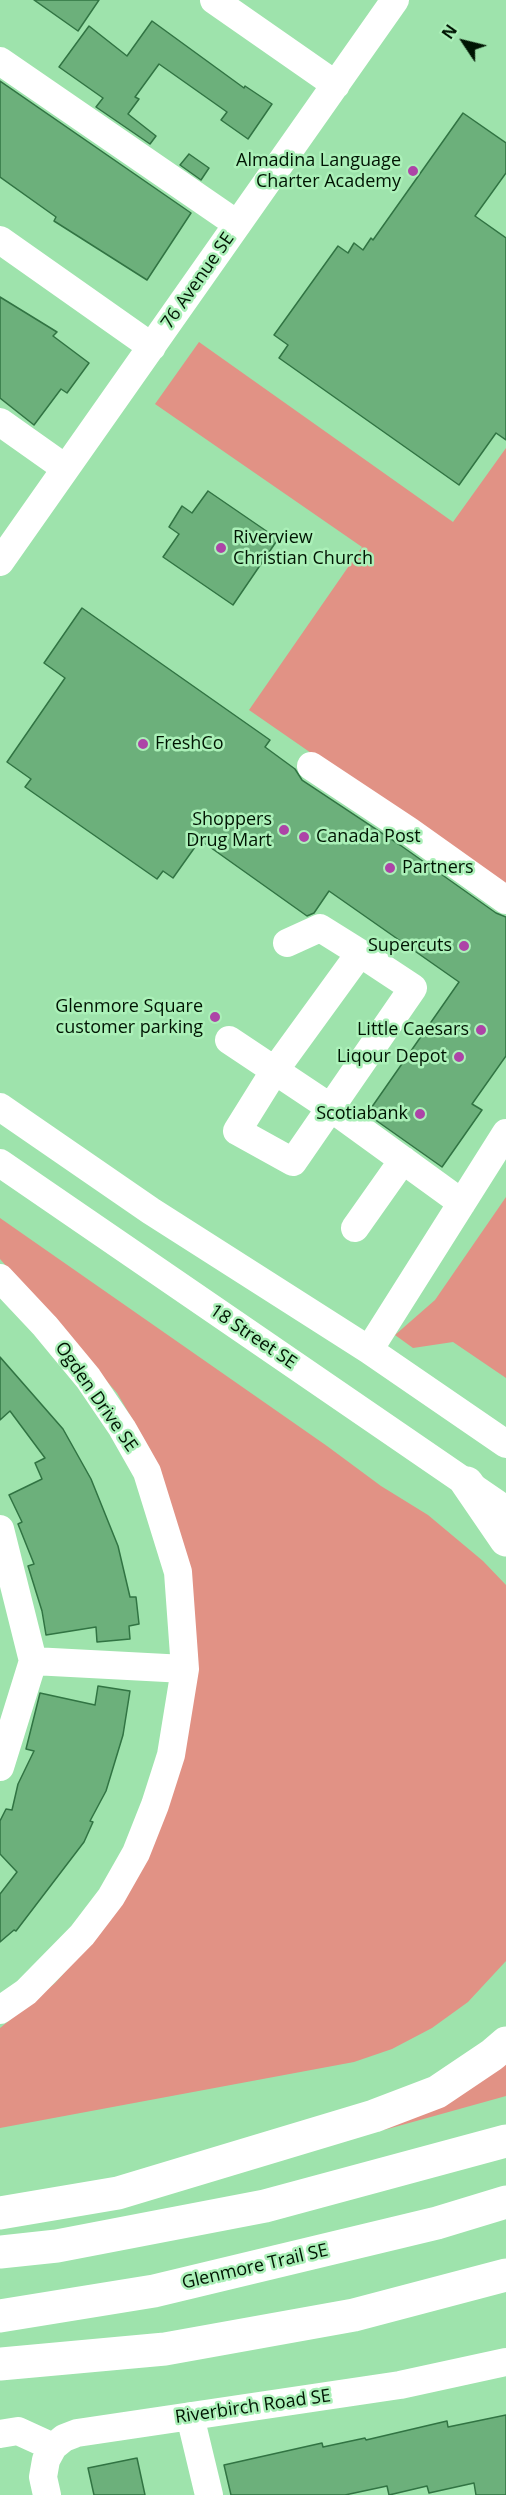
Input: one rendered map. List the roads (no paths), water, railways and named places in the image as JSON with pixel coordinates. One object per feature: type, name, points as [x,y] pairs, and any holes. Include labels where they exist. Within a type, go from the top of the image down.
[{"type":"highway","points":[[467,1483],[506,1540]]},
{"type":"highway","points":[[0,2213],[118,2193],[374,2116],[437,2092],[506,2043]]},
{"type":"highway","points":[[413,2168],[506,2132]]},
{"type":"highway","points":[[0,2252],[57,2246],[265,2206],[413,2168],[506,2141]]},
{"type":"highway","name":"Glenmore Trail SE","points":[[0,2316],[154,2290],[437,2223],[506,2202]]},
{"type":"highway","points":[[0,2364],[188,2345],[354,2315],[506,2275]]},
{"type":"street","points":[[214,0],[336,85]]},
{"type":"street","name":"76 Avenue SE","points":[[0,562],[395,0]]},
{"type":"street","points":[[0,61],[237,224]]},
{"type":"street","points":[[0,240],[152,347]]},
{"type":"street","points":[[0,422],[65,468]]},
{"type":"street","points":[[311,766],[409,831],[506,900]]},
{"type":"street","points":[[287,943],[320,928],[360,952],[412,988],[293,1162],[237,1131],[275,1070],[360,952]]},
{"type":"street","points":[[229,1040],[331,1108],[462,1203]]},
{"type":"street","points":[[0,1107],[151,1211],[369,1350],[506,1444]]},
{"type":"street","points":[[369,1350],[506,1133]]},
{"type":"street","points":[[355,1228],[403,1160]]},
{"type":"street","name":"18 Street SE","points":[[0,1163],[506,1510]]},
{"type":"street","name":"Ogden Drive SE","points":[[0,1278],[45,1326],[88,1378],[122,1428],[147,1472],[178,1572],[185,1669],[171,1755],[155,1805],[136,1852],[111,1897],[81,1935],[26,1992],[0,2010]]},
{"type":"street","points":[[0,1529],[33,1661],[0,1767]]},
{"type":"street","points":[[33,1661],[185,1669]]},
{"type":"street","name":"Riverbirch Road SE","points":[[53,2447],[77,2433],[400,2385],[506,2362]]},
{"type":"street","points":[[190,2416],[209,2495]]},
{"type":"street","points":[[0,2434],[18,2431],[53,2447],[46,2460],[43,2476],[47,2495]]},
{"type":"place","name":"Almadina Language Charter Academy","points":[[413,171]]},
{"type":"place","name":"Riverview Christian Church","points":[[221,548]]},
{"type":"place","name":"FreshCo","points":[[143,744]]},
{"type":"place","name":"Shoppers Drug Mart","points":[[284,830]]},
{"type":"place","name":"Canada Post","points":[[304,837]]},
{"type":"place","name":"Partners","points":[[390,868]]},
{"type":"place","name":"Supercuts","points":[[464,946]]},
{"type":"place","name":"Glenmore Square customer parking","points":[[215,1017]]},
{"type":"place","name":"Little Caesars","points":[[481,1030]]},
{"type":"place","name":"Liqour Depot","points":[[459,1057]]},
{"type":"place","name":"Scotiabank","points":[[420,1114]]}]
